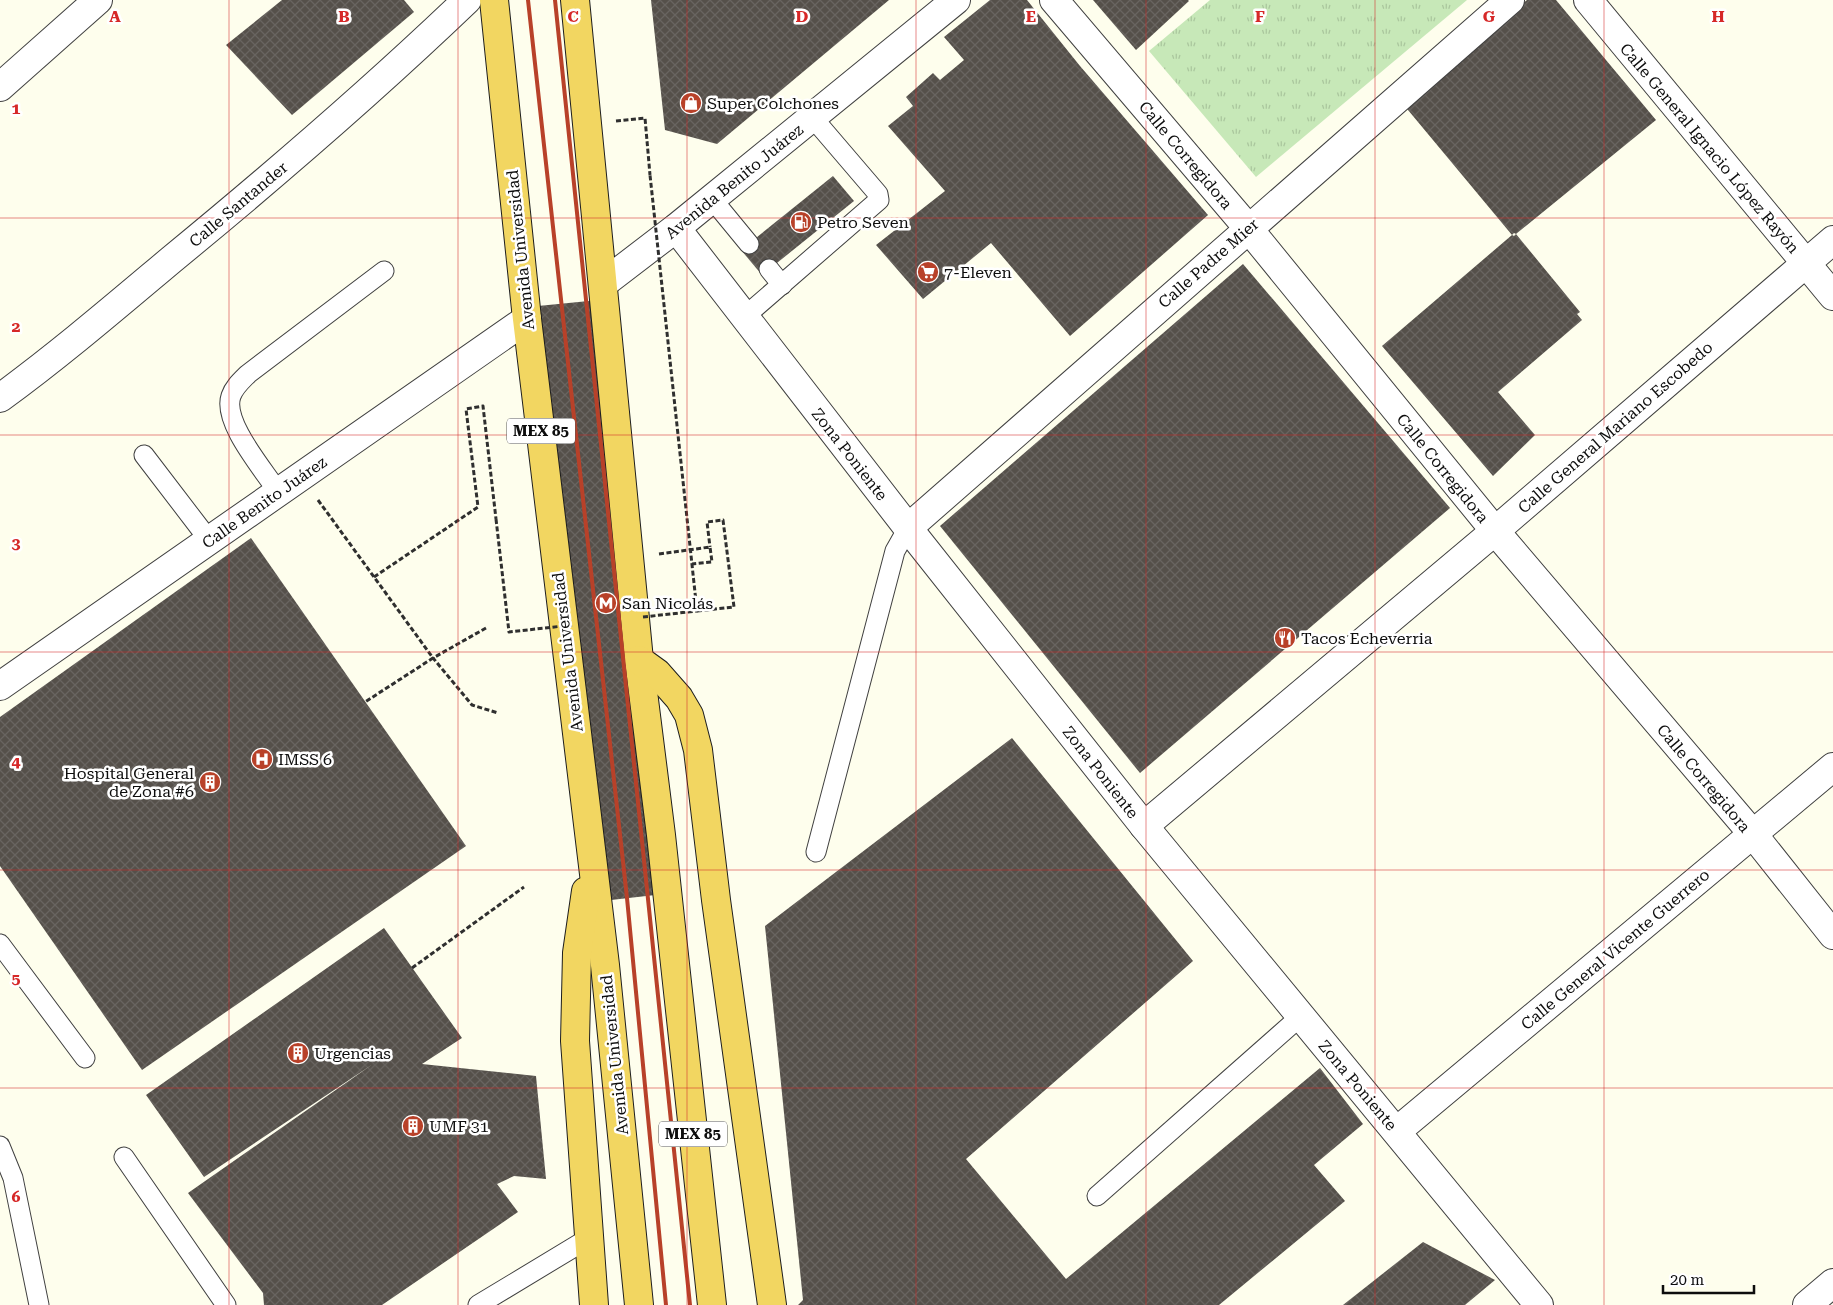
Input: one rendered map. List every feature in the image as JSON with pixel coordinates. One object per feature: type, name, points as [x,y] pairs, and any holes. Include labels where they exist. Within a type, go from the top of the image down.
[{"type":"highway","name":"Avenida Universidad","points":[[494,0],[527,319],[605,965],[639,1305]]},
{"type":"highway","name":"MEX 85","points":[[575,0],[604,283],[639,660],[661,835],[673,963],[712,1305]]},
{"type":"highway","points":[[639,660],[657,672],[679,698],[688,715],[698,750],[716,900],[772,1305]]},
{"type":"highway","points":[[592,862],[577,953],[575,997],[576,1041],[594,1305]]},
{"type":"street","points":[[0,87],[98,0]]},
{"type":"street","name":"Avenida Benito Juárez","points":[[604,283],[676,228],[956,0]]},
{"type":"street","name":"Calle Corregidora","points":[[1054,0],[1248,228],[1495,531],[1752,833],[1833,935]]},
{"type":"street","name":"Calle Padre Mier","points":[[908,528],[1510,0]]},
{"type":"street","name":"Calle General Ignacio López Rayón","points":[[1588,0],[1833,296]]},
{"type":"street","name":"Calle Santander","points":[[0,398],[38,371],[334,123],[451,5]]},
{"type":"street","name":"Zona Poniente","points":[[676,228],[743,318],[1144,826],[1539,1305]]},
{"type":"street","name":"Calle General Mariano Escobedo","points":[[1144,826],[1495,531],[1833,240]]},
{"type":"street","name":"Calle Benito Juárez","points":[[0,686],[527,319]]},
{"type":"street","name":"Calle General Vicente Guerrero","points":[[1397,1131],[1833,767]]},
{"type":"street","points":[[1807,1305],[1833,1283]]},
{"type":"lane","points":[[743,318],[782,286],[878,200],[878,194],[812,118]]},
{"type":"lane","points":[[712,199],[749,244]]},
{"type":"lane","points":[[769,269],[782,286]]},
{"type":"lane","points":[[278,492],[233,424],[229,410],[231,396],[237,385],[248,374],[384,271]]},
{"type":"lane","points":[[144,455],[209,540]]},
{"type":"lane","points":[[816,852],[896,551],[908,528]]},
{"type":"lane","points":[[0,944],[84,1058]]},
{"type":"lane","points":[[1097,1196],[1301,1016]]},
{"type":"lane","points":[[0,1146],[13,1178],[39,1305]]},
{"type":"lane","points":[[124,1157],[226,1305]]},
{"type":"lane","points":[[478,1305],[589,1238]]},
{"type":"path","points":[[645,118],[697,611]]},
{"type":"path","points":[[374,577],[478,507],[466,408],[483,406],[510,632],[572,625]]},
{"type":"path","points":[[314,493],[433,658],[472,705],[498,712]]},
{"type":"path","points":[[643,617],[734,607],[723,520],[707,522],[712,562],[692,564]]},
{"type":"path","points":[[629,558],[710,548]]},
{"type":"path","points":[[365,702],[433,658],[486,628]]},
{"type":"path","points":[[412,968],[524,887]]},
{"type":"green space","points":[[1210,0],[1467,0],[1256,177],[1149,51]]},
{"type":"building","points":[[282,0],[404,0],[414,12],[292,115],[226,45]]},
{"type":"building","points":[[651,0],[889,0],[717,144],[665,130]]},
{"type":"building","points":[[990,0],[1027,0],[1080,66],[1208,215],[1070,336],[991,243],[923,299],[876,245],[945,191],[888,126],[913,106],[906,97],[933,73],[940,80],[964,60],[944,37]]},
{"type":"building","points":[[1093,0],[1188,0],[1189,1],[1136,50]]},
{"type":"building","points":[[1527,0],[1556,0],[1656,120],[1516,234],[1512,235],[1403,104]]},
{"type":"building","name":"Petro Seven","points":[[833,176],[854,201],[762,275],[741,250]]},
{"type":"building","points":[[1516,234],[1580,312],[1577,314],[1582,320],[1498,392],[1535,435],[1493,476],[1382,346],[1512,235]]},
{"type":"building","points":[[1243,264],[1450,508],[1140,773],[940,526]]},
{"type":"building","points":[[609,299],[673,893],[602,901],[538,306]]},
{"type":"building","name":"Hospital General de Zona #6","points":[[251,538],[466,846],[142,1070],[0,866],[0,717]]},
{"type":"building","points":[[1012,738],[1193,961],[966,1159],[1066,1279],[1320,1068],[1363,1124],[1314,1165],[1345,1201],[1219,1305],[798,1305],[803,1300],[765,926]]},
{"type":"building","name":"UMF 31","points":[[384,928],[462,1038],[422,1064],[536,1076],[546,1179],[514,1176],[497,1184],[518,1212],[382,1305],[264,1305],[263,1293],[188,1193],[373,1064],[204,1177],[146,1095]]},
{"type":"building","points":[[1423,1242],[1495,1280],[1465,1305],[1343,1305]]},
{"type":"railway","points":[[528,0],[627,898],[666,1305]]},
{"type":"railway","points":[[555,0],[690,1305]]},
{"type":"place","name":"Super Colchones","points":[[691,103]]},
{"type":"place","name":"Petro Seven","points":[[801,222]]},
{"type":"place","name":"7-Eleven","points":[[928,272]]},
{"type":"place","name":"San Nicolás","points":[[606,603]]},
{"type":"place","name":"Tacos Echeverria","points":[[1285,638]]},
{"type":"place","name":"IMSS 6","points":[[262,759]]},
{"type":"place","name":"Hospital General de Zona #6","points":[[210,782]]},
{"type":"place","name":"Urgencias","points":[[298,1053]]},
{"type":"place","name":"UMF 31","points":[[413,1126]]}]
